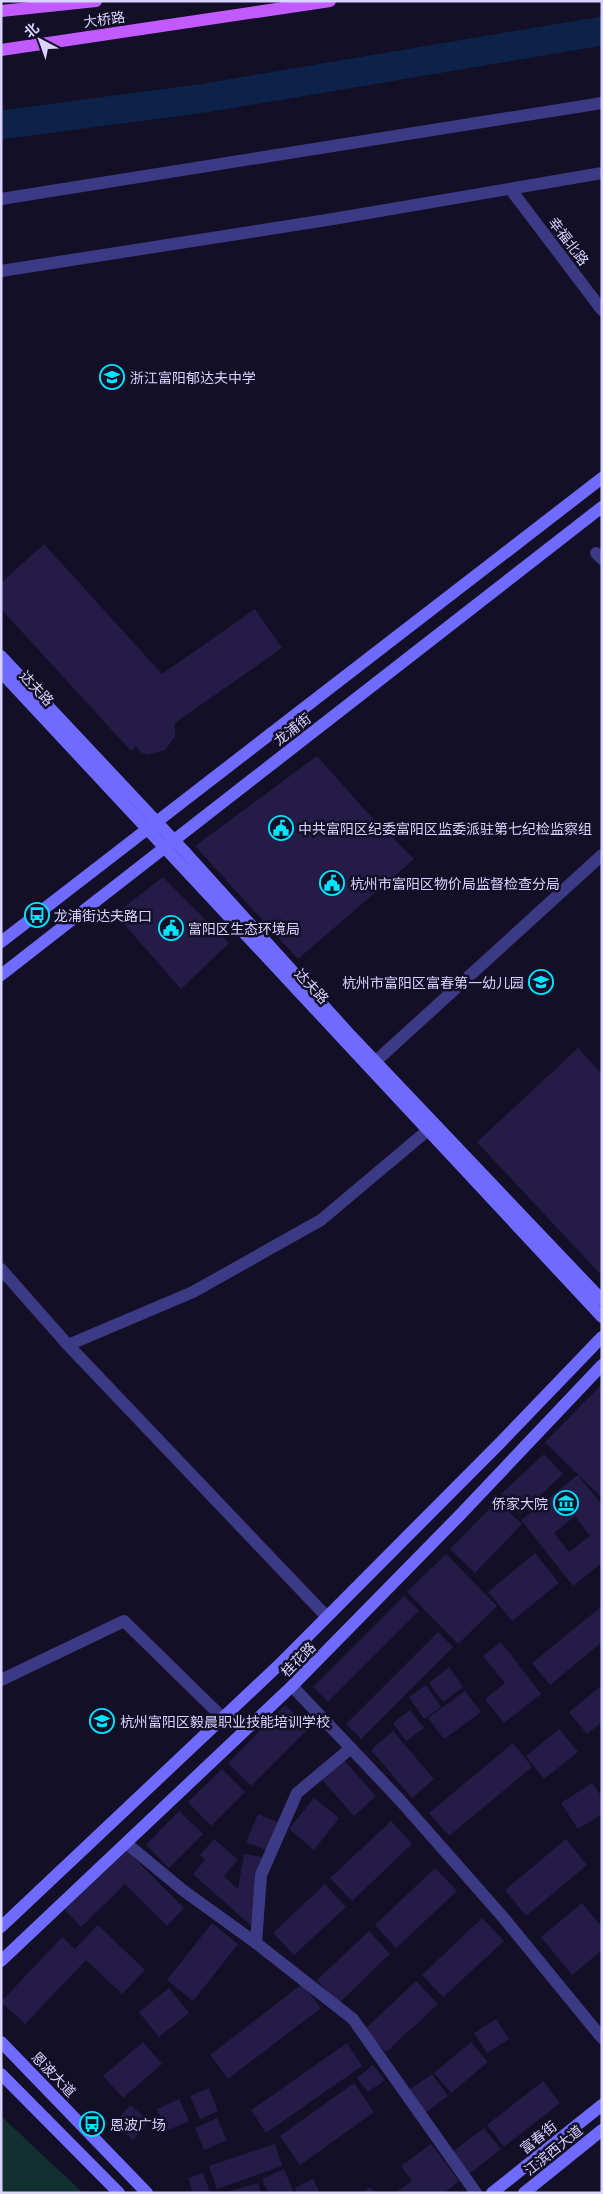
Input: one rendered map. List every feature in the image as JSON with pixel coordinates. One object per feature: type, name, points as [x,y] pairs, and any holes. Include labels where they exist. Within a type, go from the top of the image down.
[{"type":"main road","name":"大桥路","points":[[1,11],[96,1]]},
{"type":"main road","name":"大桥路","points":[[1,50],[330,1]]},
{"type":"main road","name":"龙浦街","points":[[1,942],[602,478]]},
{"type":"main road","name":"龙浦街","points":[[1,975],[602,507]]},
{"type":"main road","name":"达夫路","points":[[1,656],[335,1033],[428,1130],[602,1318]]},
{"type":"main road","name":"达夫路","points":[[1,672],[152,825]]},
{"type":"main road","name":"达夫路","points":[[169,844],[602,1300]]},
{"type":"main road","points":[[1,1928],[224,1718],[327,1617],[602,1337]]},
{"type":"main road","name":"桂花路","points":[[1,1961],[292,1686],[446,1530],[602,1365]]},
{"type":"main road","name":"恩波大道","points":[[1,2042],[147,2193]]},
{"type":"main road","points":[[1,2074],[119,2193]]},
{"type":"main road","name":"富春街","points":[[492,2193],[602,2104]]},
{"type":"main road","name":"江滨西大道","points":[[524,2193],[602,2130]]},
{"type":"street","points":[[1,199],[602,103]]},
{"type":"street","points":[[1,271],[511,190],[602,173]]},
{"type":"street","name":"幸福北路","points":[[511,190],[602,310]]},
{"type":"street","points":[[376,1061],[602,855]]},
{"type":"street","points":[[68,1345],[193,1292],[321,1220],[428,1130]]},
{"type":"street","points":[[1,1269],[68,1345],[327,1617]]},
{"type":"street","points":[[1,1680],[124,1621],[224,1718]]},
{"type":"street","points":[[292,1686],[399,1799],[502,1916],[602,2038]]},
{"type":"street","points":[[256,1943],[261,1875],[297,1793],[351,1748]]},
{"type":"street","points":[[126,1843],[184,1891],[256,1943],[353,2019],[476,2193]]},
{"type":"green space","points":[[1,2116],[83,2193],[1,2193]]},
{"type":"building","points":[[44,544],[162,674],[255,609],[282,648],[175,723],[175,737],[165,750],[148,755],[140,752],[136,746],[131,751],[1,609],[1,583]]},
{"type":"building","points":[[317,756],[365,810],[414,859],[298,959],[195,846]]},
{"type":"building","name":"富阳区生态环境局","points":[[163,877],[229,943],[181,989],[115,914]]},
{"type":"building","points":[[578,1048],[602,1074],[602,1276],[477,1142]]},
{"type":"building","points":[[602,1384],[602,1498],[545,1442]]},
{"type":"building","points":[[544,1454],[563,1474],[520,1514],[501,1494]]},
{"type":"building","points":[[578,1475],[602,1505],[602,1563],[573,1586],[521,1520]],"holes":[[[575,1516],[590,1536],[569,1552],[554,1533]]]},
{"type":"building","points":[[497,1501],[522,1524],[475,1573],[450,1549]]},
{"type":"building","points":[[535,1553],[559,1583],[512,1621],[488,1592]]},
{"type":"building","points":[[446,1554],[497,1606],[458,1644],[407,1592]]},
{"type":"building","points":[[404,1596],[419,1611],[328,1702],[313,1687]]},
{"type":"building","points":[[602,1606],[602,1642],[550,1685],[532,1663]]},
{"type":"building","points":[[438,1632],[453,1647],[361,1739],[346,1724]]},
{"type":"building","points":[[501,1642],[541,1694],[504,1723],[485,1699],[505,1683],[483,1656]]},
{"type":"building","points":[[449,1667],[463,1687],[443,1702],[429,1683]]},
{"type":"building","points":[[426,1685],[441,1707],[424,1719],[409,1697]]},
{"type":"building","points":[[602,1685],[602,1722],[587,1734],[569,1712]]},
{"type":"building","points":[[465,1691],[481,1712],[444,1739],[428,1718]]},
{"type":"building","points":[[285,1705],[309,1728],[251,1786],[228,1763]]},
{"type":"building","points":[[410,1710],[424,1728],[406,1741],[393,1723]]},
{"type":"building","points":[[559,1729],[578,1752],[544,1779],[526,1756]]},
{"type":"building","points":[[393,1731],[434,1779],[412,1798],[371,1750]]},
{"type":"building","points":[[513,1743],[532,1767],[449,1836],[429,1813]]},
{"type":"building","points":[[340,1756],[376,1796],[354,1816],[318,1775]]},
{"type":"building","points":[[222,1769],[245,1792],[211,1826],[188,1802]]},
{"type":"building","points":[[592,1783],[602,1797],[602,1814],[578,1829],[561,1803]]},
{"type":"building","points":[[314,1798],[339,1818],[314,1850],[289,1829]]},
{"type":"building","points":[[179,1811],[203,1834],[169,1868],[146,1845]]},
{"type":"building","points":[[258,1814],[282,1824],[270,1852],[246,1842]]},
{"type":"building","points":[[391,1821],[412,1844],[352,1901],[330,1878]]},
{"type":"building","points":[[214,1839],[238,1860],[224,1876],[238,1889],[244,1854],[263,1857],[256,1930],[193,1874],[205,1860],[200,1855]]},
{"type":"building","points":[[566,1839],[587,1865],[526,1916],[505,1890]]},
{"type":"building","points":[[125,1849],[184,1908],[167,1926],[125,1884],[81,1927],[64,1909]]},
{"type":"building","points":[[435,1868],[457,1891],[396,1948],[375,1925]]},
{"type":"building","points":[[325,1884],[346,1907],[294,1955],[273,1933]]},
{"type":"building","points":[[582,1903],[602,1927],[602,1950],[572,1975],[541,1937]]},
{"type":"building","points":[[482,1918],[504,1941],[443,1997],[422,1975]]},
{"type":"building","points":[[212,1923],[238,1944],[193,2001],[167,1980]]},
{"type":"building","points":[[98,1925],[145,1970],[122,1994],[86,1960],[25,2024],[1,2002],[62,1937],[75,1949]]},
{"type":"building","points":[[369,1931],[390,1954],[339,2003],[317,1980]]},
{"type":"building","points":[[416,1981],[438,2004],[386,2052],[364,2030]]},
{"type":"building","points":[[302,1984],[321,2008],[228,2079],[210,2055]]},
{"type":"building","points":[[169,1988],[189,2013],[159,2037],[139,2012]]},
{"type":"building","points":[[496,2019],[509,2039],[487,2053],[474,2033]]},
{"type":"building","points":[[143,2042],[162,2064],[123,2098],[103,2076]]},
{"type":"building","points":[[471,2042],[488,2062],[451,2093],[434,2073]]},
{"type":"building","points":[[347,2043],[362,2066],[266,2133],[251,2110]]},
{"type":"building","points":[[373,2065],[385,2080],[368,2092],[357,2078]]},
{"type":"building","points":[[432,2074],[448,2096],[425,2113],[409,2090]]},
{"type":"building","points":[[543,2081],[560,2103],[504,2147],[487,2125]]},
{"type":"building","points":[[354,2083],[374,2112],[300,2165],[280,2136]]},
{"type":"building","points":[[209,2088],[218,2111],[200,2119],[190,2096]]},
{"type":"building","points":[[179,2099],[189,2121],[166,2131],[157,2109]]},
{"type":"building","points":[[130,2105],[149,2121],[133,2140],[114,2124]]},
{"type":"building","points":[[217,2118],[227,2140],[204,2150],[195,2128]]},
{"type":"building","points":[[484,2128],[501,2149],[468,2175],[451,2153]]},
{"type":"building","points":[[275,2144],[282,2166],[217,2189],[209,2166]]},
{"type":"building","points":[[431,2144],[459,2181],[444,2193],[395,2193],[412,2181],[401,2166]]},
{"type":"building","points":[[284,2169],[294,2193],[268,2193],[262,2179]]},
{"type":"building","points":[[203,2173],[210,2192],[193,2193],[188,2178]]},
{"type":"building","points":[[313,2179],[320,2193],[297,2193],[295,2188]]},
{"type":"building","points":[[258,2183],[261,2193],[227,2193],[227,2192]]},
{"type":"building","points":[[370,2187],[375,2193],[362,2193]]},
{"type":"waterway","points":[[1,125],[205,98],[602,31]]},
{"type":"place","name":"浙江富阳郁达夫中学","points":[[112,377]]},
{"type":"place","name":"中共富阳区纪委富阳区监委派驻第七纪检监察组","points":[[281,828]]},
{"type":"place","name":"杭州市富阳区物价局监督检查分局","points":[[332,883]]},
{"type":"place","name":"龙浦街达夫路口","points":[[37,915]]},
{"type":"place","name":"富阳区生态环境局","points":[[171,928]]},
{"type":"place","name":"杭州市富阳区富春第一幼儿园","points":[[541,982]]},
{"type":"place","name":"侨家大院","points":[[566,1503]]},
{"type":"place","name":"杭州富阳区毅晨职业技能培训学校","points":[[102,1721]]},
{"type":"place","name":"恩波广场","points":[[92,2124]]}]
